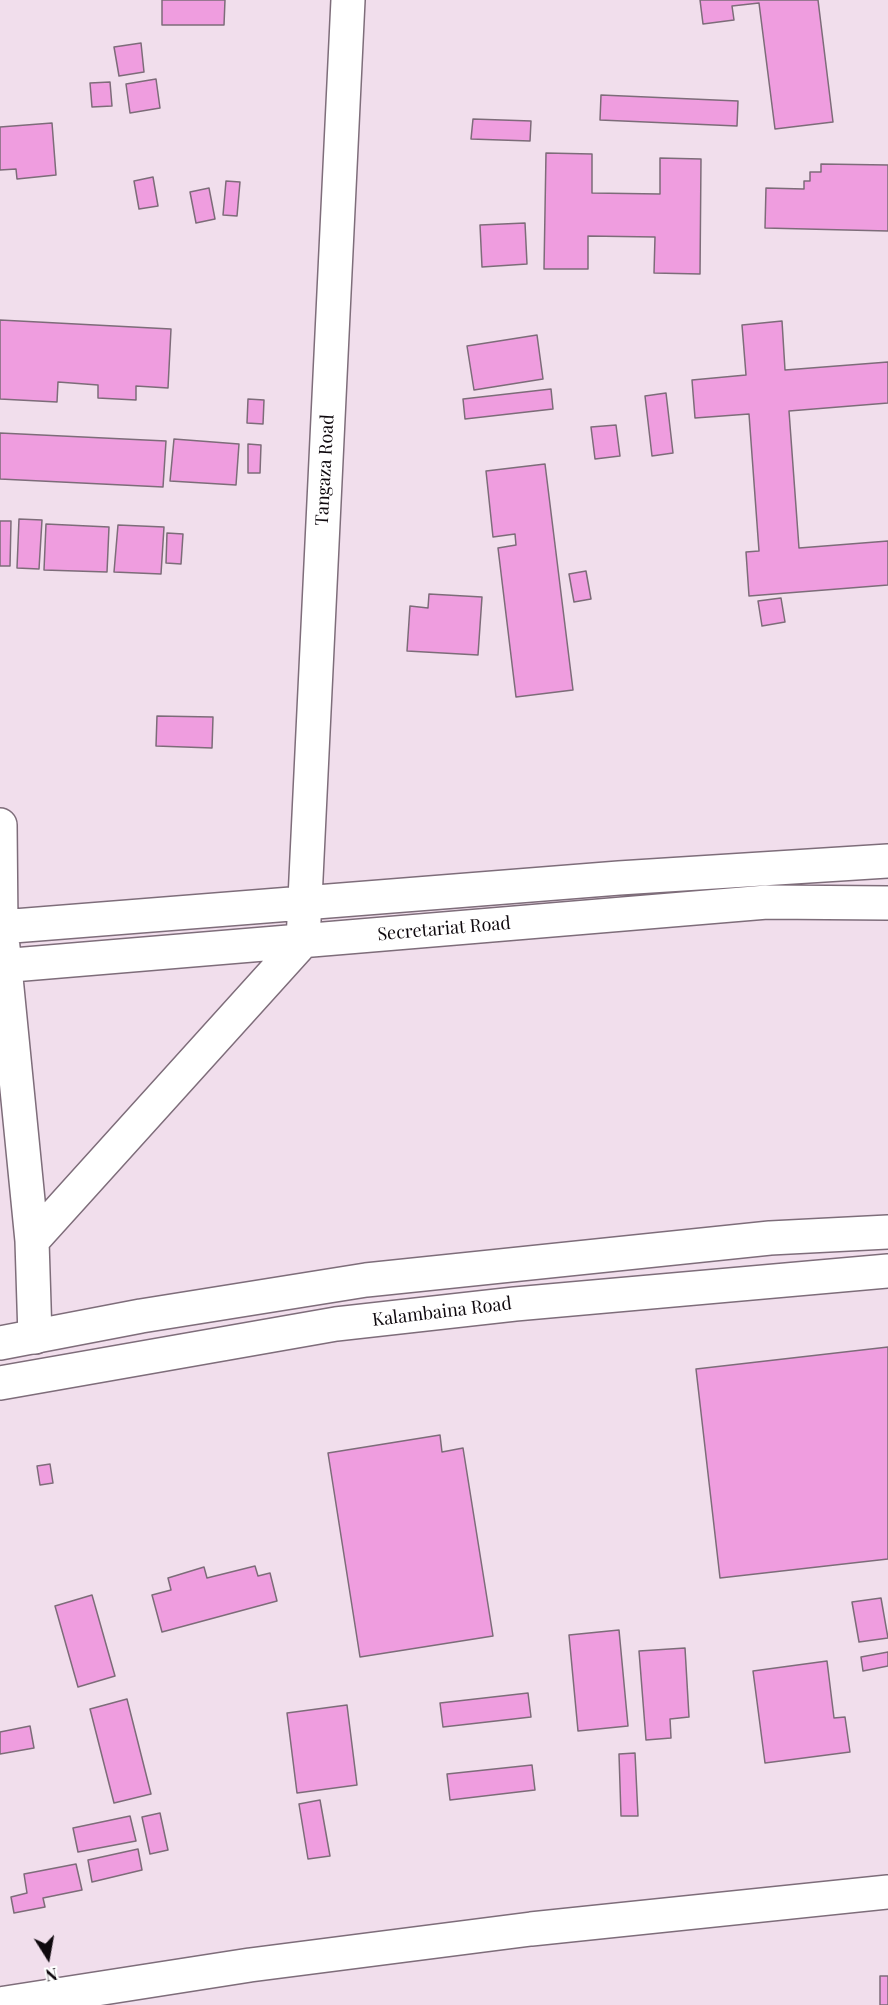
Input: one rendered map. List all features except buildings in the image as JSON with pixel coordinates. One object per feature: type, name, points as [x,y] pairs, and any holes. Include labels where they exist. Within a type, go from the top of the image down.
[{"type":"street","name":"Tangaza Road","points":[[303,940],[348,0]]},
{"type":"street","points":[[0,825],[3,965],[32,1241],[35,1336]]},
{"type":"street","name":"Secretariat Road","points":[[1,927],[619,878],[888,861]]},
{"type":"street","name":"Secretariat Road","points":[[3,965],[767,902],[888,903]]},
{"type":"street","points":[[32,1241],[303,940]]},
{"type":"street","points":[[0,1343],[141,1316],[366,1280],[759,1239],[888,1232]]},
{"type":"street","name":"Kalambaina Road","points":[[0,1383],[336,1324],[515,1304],[888,1271]]},
{"type":"street","points":[[0,2004],[250,1965],[531,1929],[888,1892]]}]
